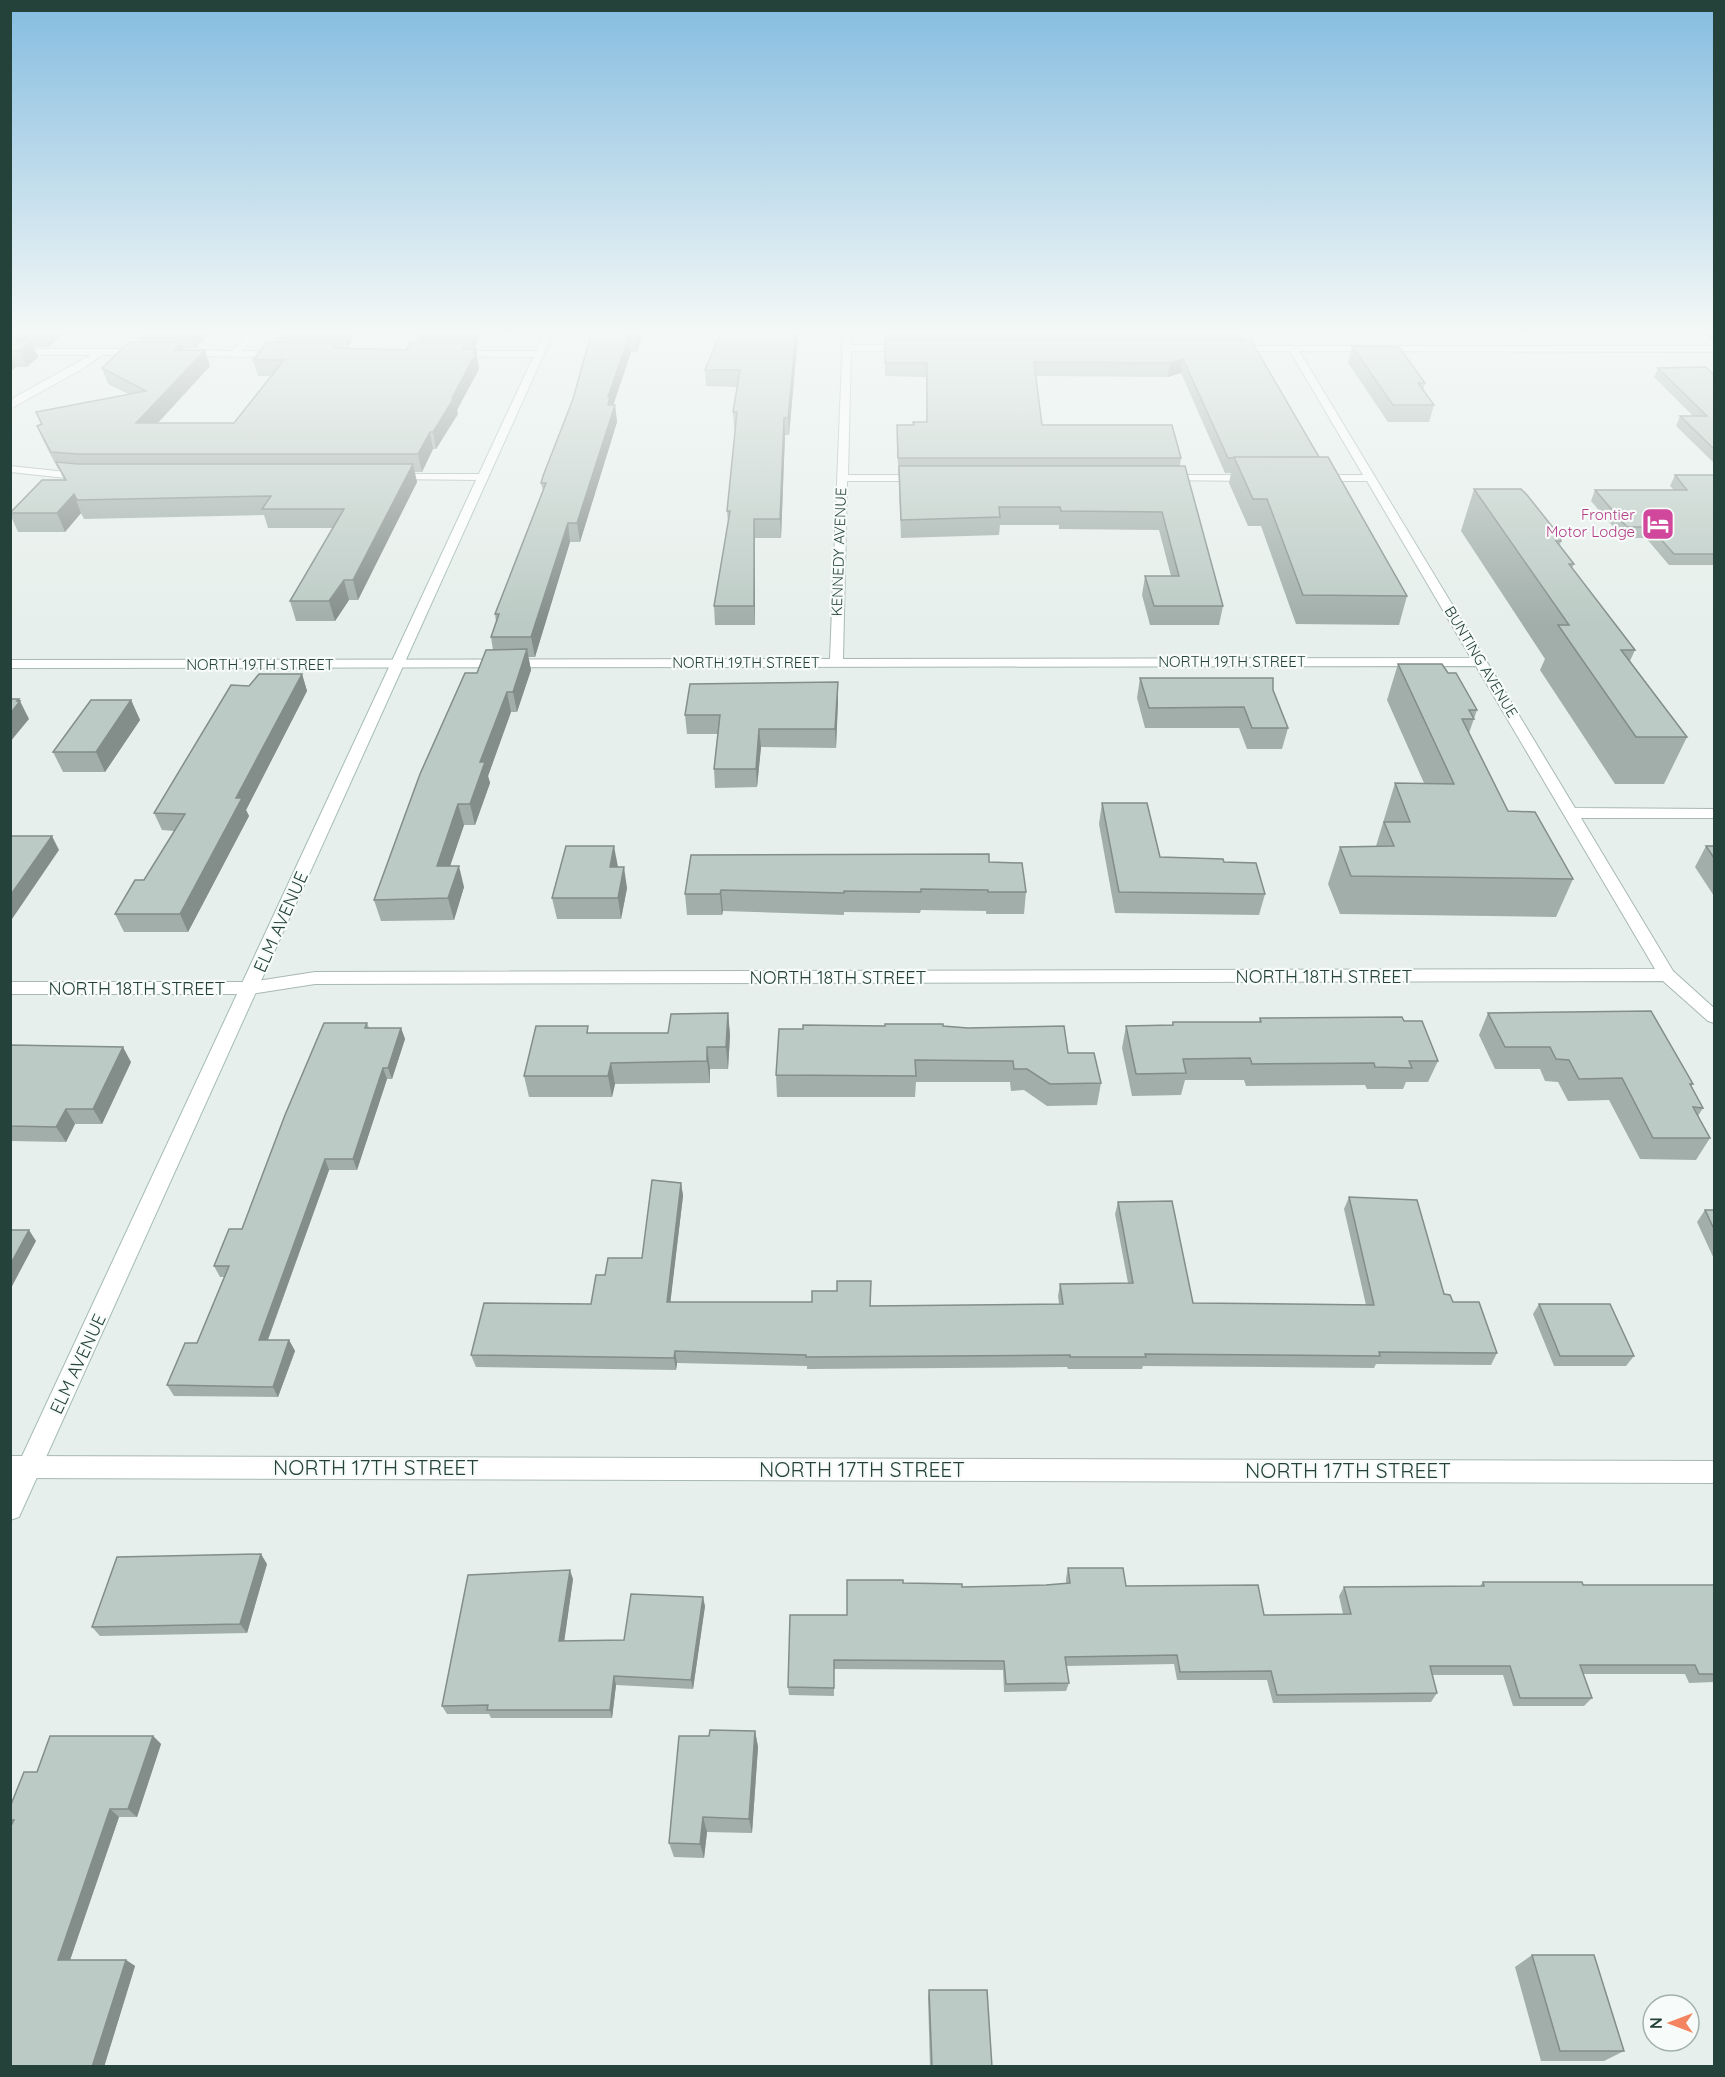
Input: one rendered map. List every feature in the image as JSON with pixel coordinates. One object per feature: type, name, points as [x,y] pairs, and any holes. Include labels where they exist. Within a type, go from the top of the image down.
[{"type":"street","name":"ELM AVENUE","points":[[10,1509],[20,1467],[251,988],[504,431]]},
{"type":"street","name":"KENNEDY AVENUE","points":[[836,663],[843,431]]},
{"type":"street","name":"BUNTING AVENUE","points":[[1342,431],[1667,975],[1714,1017]]},
{"type":"street","points":[[10,469],[61,476],[97,477]]},
{"type":"street","points":[[380,477],[483,477]]},
{"type":"street","points":[[842,478],[935,478]]},
{"type":"street","points":[[1149,478],[1268,478]]},
{"type":"street","points":[[1304,478],[1370,478]]},
{"type":"street","name":"NORTH 19TH STREET","points":[[10,664],[1482,662]]},
{"type":"street","points":[[1570,813],[1714,813]]},
{"type":"street","name":"NORTH 18TH STREET","points":[[10,988],[251,988],[315,978],[1667,975]]},
{"type":"street","name":"NORTH 17TH STREET","points":[[20,1467],[1714,1472]]},
{"type":"building","points":[[40,431],[434,431],[430,432],[418,454],[78,454],[51,452]]},
{"type":"building","points":[[561,431],[607,431],[577,523],[568,523],[531,637],[491,637],[499,614],[495,614],[546,483],[541,483]]},
{"type":"building","points":[[735,431],[783,431],[780,519],[754,519],[754,606],[714,606],[730,511],[727,511]]},
{"type":"building","points":[[897,431],[1174,431],[1181,458],[898,458]]},
{"type":"building","points":[[1216,431],[1304,431],[1319,457],[1228,458]]},
{"type":"building","points":[[1695,431],[1714,431],[1714,449]]},
{"type":"building","points":[[1234,457],[1328,457],[1407,596],[1303,595],[1267,499],[1253,499]]},
{"type":"building","points":[[56,462],[78,464],[413,464],[353,580],[344,580],[329,601],[290,601],[344,509],[262,509],[271,496],[77,500],[74,494],[57,513],[10,513],[42,480],[66,480]]},
{"type":"building","points":[[899,466],[1185,466],[1223,606],[1154,606],[1145,576],[1179,576],[1162,512],[1061,511],[1060,507],[999,507],[1000,517],[901,520]]},
{"type":"building","points":[[1675,475],[1714,475],[1714,554],[1674,554],[1650,527],[1627,527],[1595,490],[1687,490]]},
{"type":"building","points":[[1474,489],[1521,489],[1527,495],[1559,535],[1561,541],[1556,541],[1574,564],[1569,564],[1635,650],[1621,650],[1687,737],[1636,737],[1558,625],[1569,625]]},
{"type":"building","points":[[527,649],[513,692],[507,692],[480,762],[485,762],[470,804],[458,804],[437,866],[459,866],[448,898],[374,900],[420,774],[465,673],[477,673],[486,650]]},
{"type":"building","points":[[1398,664],[1442,664],[1448,673],[1456,673],[1477,710],[1469,710],[1474,719],[1462,719],[1508,811],[1535,812],[1573,879],[1351,876],[1340,847],[1394,846],[1384,822],[1410,822],[1395,783],[1454,784]]},
{"type":"building","points":[[259,674],[302,674],[236,798],[242,798],[180,914],[115,914],[135,880],[144,880],[185,814],[154,813],[231,685],[249,686]]},
{"type":"building","points":[[1140,678],[1273,678],[1273,690],[1288,728],[1252,728],[1244,707],[1149,708]]},
{"type":"building","points":[[838,682],[835,729],[759,729],[756,769],[714,769],[720,715],[685,715],[690,684]]},
{"type":"building","points":[[10,699],[20,701],[10,714]]},
{"type":"building","points":[[91,700],[131,700],[96,752],[53,752]]},
{"type":"building","points":[[1102,803],[1147,803],[1160,857],[1223,859],[1224,862],[1256,863],[1265,894],[1119,892]]},
{"type":"building","points":[[10,836],[52,836],[10,896]]},
{"type":"building","points":[[566,846],[614,846],[610,867],[624,867],[618,898],[552,898]]},
{"type":"building","points":[[1706,846],[1714,846],[1714,858]]},
{"type":"building","points":[[989,854],[989,862],[1022,863],[1026,892],[921,889],[921,892],[844,891],[844,893],[721,890],[720,894],[685,894],[691,855]]},
{"type":"building","points":[[1651,1011],[1693,1084],[1690,1084],[1703,1108],[1693,1107],[1710,1138],[1653,1138],[1622,1078],[1579,1079],[1569,1060],[1556,1059],[1550,1047],[1505,1047],[1488,1013]]},
{"type":"building","points":[[728,1013],[726,1047],[707,1047],[707,1061],[611,1063],[608,1076],[524,1076],[536,1026],[588,1026],[587,1033],[668,1033],[671,1014]]},
{"type":"building","points":[[1402,1017],[1404,1021],[1422,1021],[1438,1061],[1409,1061],[1412,1068],[1375,1067],[1374,1063],[1252,1064],[1250,1058],[1183,1059],[1186,1073],[1136,1074],[1126,1026],[1173,1025],[1173,1022],[1261,1022],[1260,1018]]},
{"type":"building","points":[[324,1023],[367,1023],[365,1028],[401,1028],[388,1068],[383,1068],[353,1159],[325,1159],[259,1340],[289,1340],[273,1387],[167,1385],[185,1343],[197,1343],[229,1266],[214,1266],[229,1229],[242,1229],[285,1115]]},
{"type":"building","points":[[885,1024],[943,1024],[943,1026],[968,1028],[1064,1026],[1068,1053],[1094,1053],[1101,1083],[1050,1084],[1027,1069],[1014,1069],[1013,1061],[915,1060],[916,1076],[776,1075],[779,1029],[803,1029],[803,1025],[885,1026]]},
{"type":"building","points":[[10,1045],[123,1047],[93,1109],[66,1109],[56,1127],[10,1126]]},
{"type":"building","points":[[652,1180],[681,1183],[667,1302],[812,1302],[812,1291],[837,1291],[837,1281],[871,1281],[870,1306],[1063,1304],[1060,1284],[1133,1283],[1118,1202],[1172,1201],[1193,1303],[1374,1305],[1349,1197],[1417,1200],[1444,1294],[1450,1295],[1453,1302],[1479,1302],[1497,1353],[1379,1352],[1380,1356],[1145,1354],[1146,1357],[1070,1357],[1070,1355],[806,1357],[806,1355],[675,1351],[674,1358],[471,1355],[484,1303],[591,1304],[596,1275],[605,1275],[608,1258],[642,1258]]},
{"type":"building","points":[[1705,1210],[1714,1210],[1714,1229]]},
{"type":"building","points":[[10,1230],[29,1230],[10,1265]]},
{"type":"building","points":[[1539,1304],[1610,1304],[1634,1356],[1560,1356]]},
{"type":"building","points":[[261,1554],[240,1624],[92,1627],[117,1557]]},
{"type":"building","points":[[1068,1568],[1123,1568],[1126,1586],[1258,1585],[1264,1615],[1351,1614],[1344,1587],[1484,1586],[1483,1582],[1714,1585],[1714,1674],[1699,1674],[1695,1665],[1580,1665],[1592,1698],[1520,1698],[1510,1666],[1430,1666],[1437,1693],[1277,1695],[1271,1671],[1180,1672],[1177,1655],[1065,1657],[1069,1683],[1006,1684],[1004,1661],[834,1660],[834,1688],[788,1687],[790,1615],[847,1615],[847,1580],[903,1580],[903,1583],[962,1584],[962,1587],[1046,1585],[1070,1583]]},
{"type":"building","points":[[570,1570],[559,1641],[624,1640],[631,1594],[703,1597],[691,1680],[614,1676],[610,1710],[487,1710],[488,1705],[442,1706],[468,1575]]},
{"type":"building","points":[[710,1730],[755,1731],[749,1819],[703,1817],[700,1844],[669,1843],[679,1736],[709,1736]]},
{"type":"building","points":[[50,1736],[153,1736],[128,1809],[110,1809],[58,1960],[126,1960],[92,2067],[10,2067],[10,1828],[14,1820],[10,1820],[10,1807],[24,1772],[37,1772]]},
{"type":"building","points":[[1532,1955],[1594,1955],[1624,2051],[1560,2051]]},
{"type":"building","points":[[929,1990],[987,1990],[992,2067],[932,2067]]},
{"type":"place","name":"Frontier Motor Lodge","points":[[1658,524]]}]
